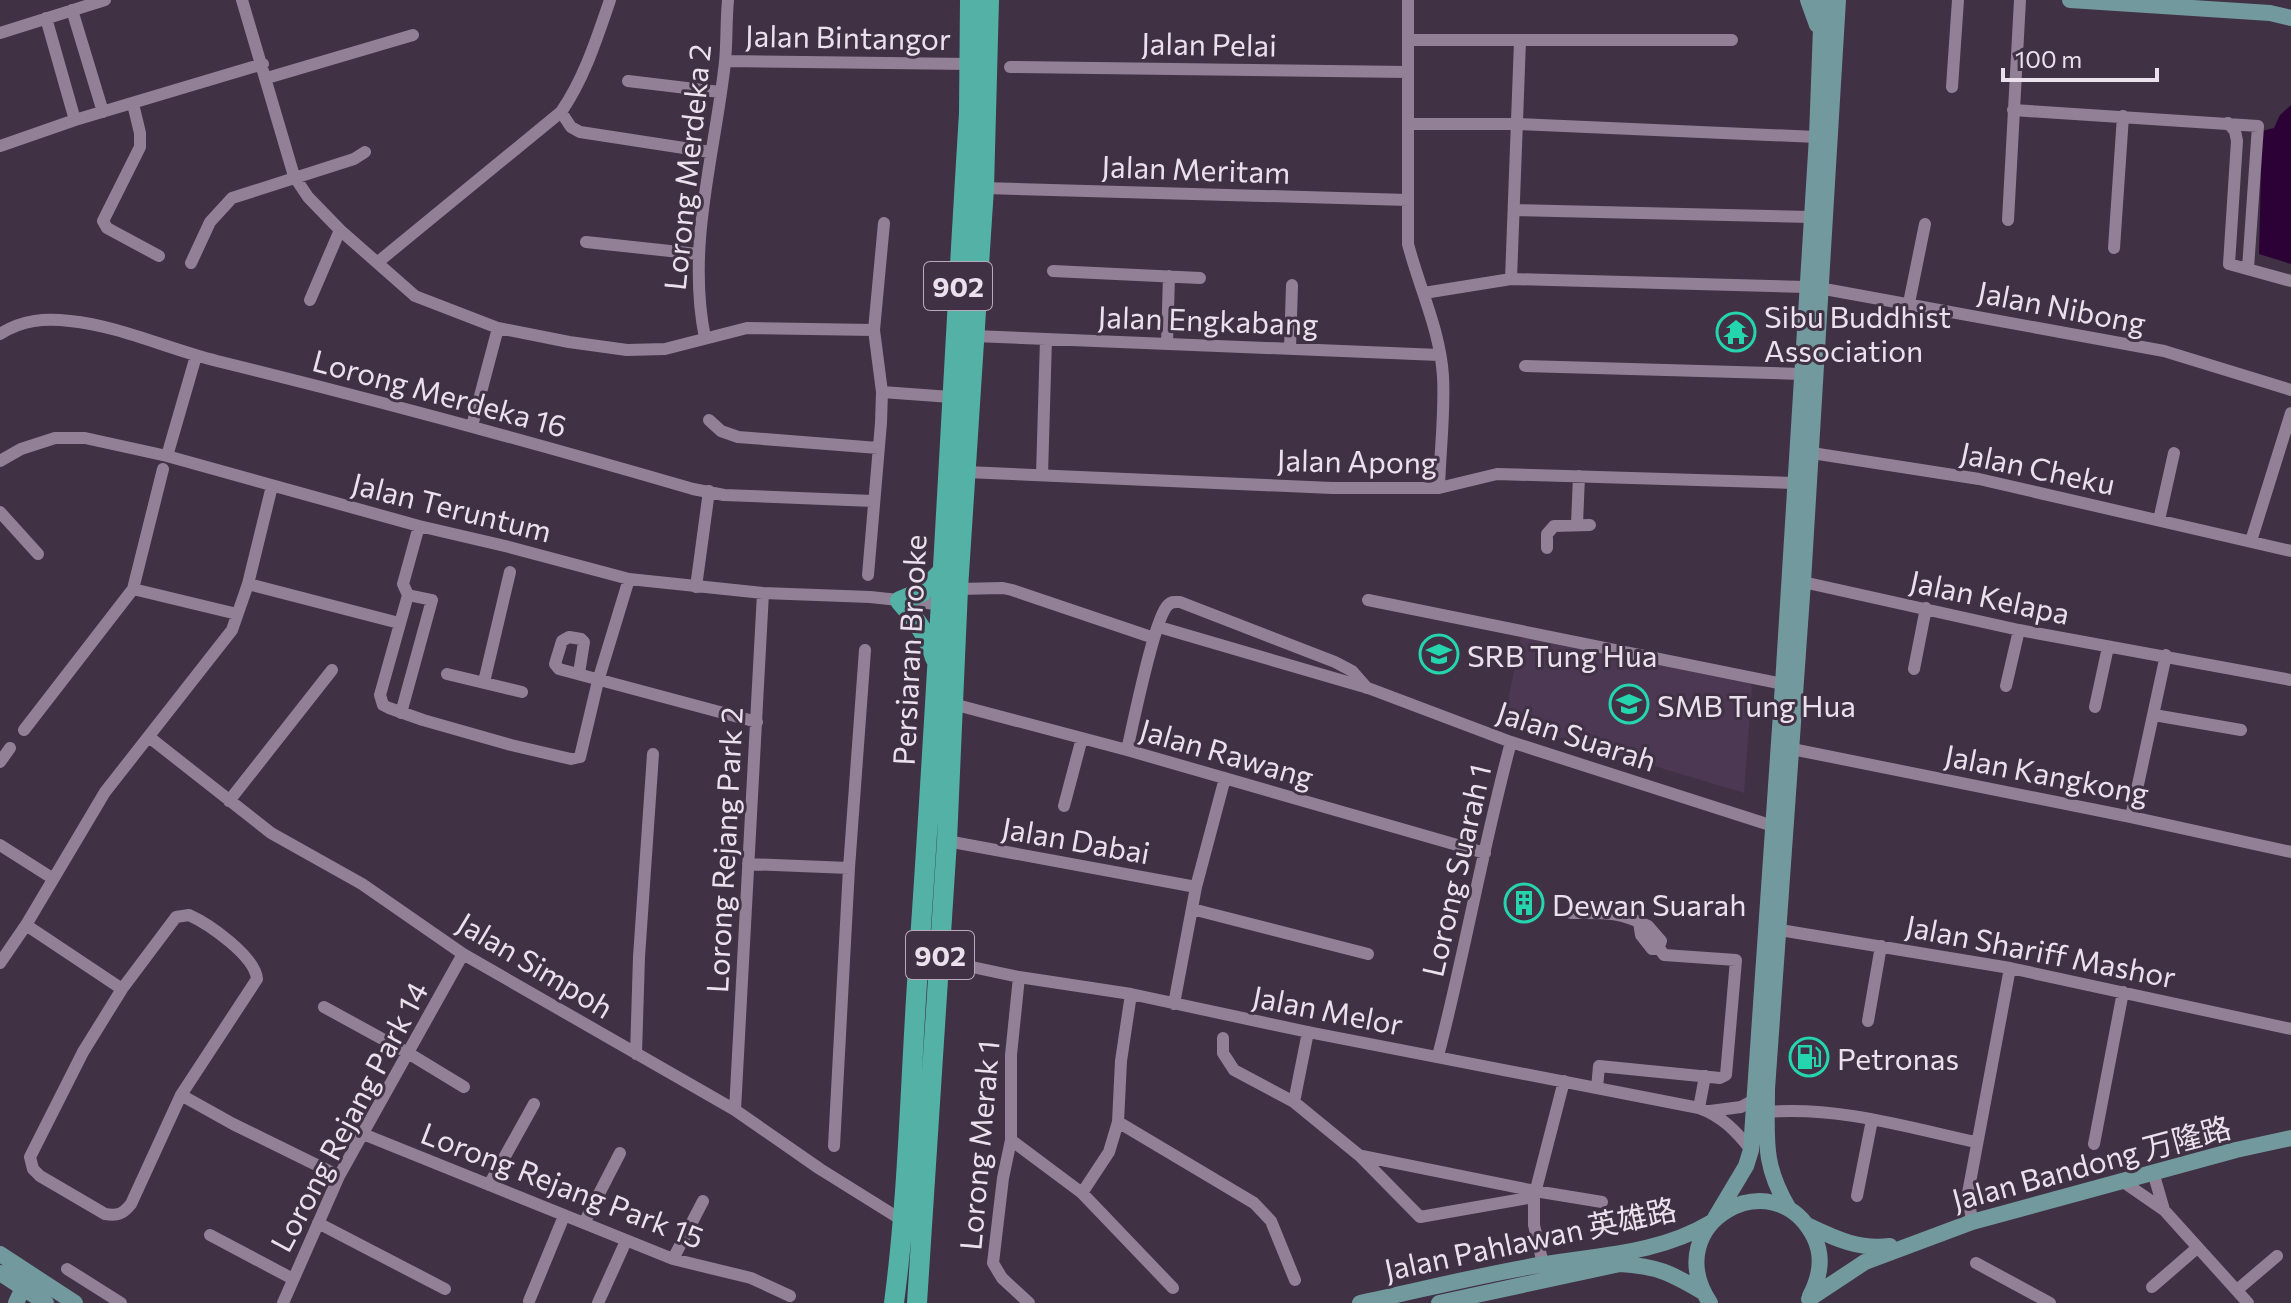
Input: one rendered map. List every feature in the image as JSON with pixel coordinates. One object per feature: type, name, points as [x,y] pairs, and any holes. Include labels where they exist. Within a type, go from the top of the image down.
[{"type":"main road","points":[[955,0],[978,32],[1005,0]]},
{"type":"main road","name":"Persiaran Brooke","points":[[918,1300],[947,841],[953,704],[952,600],[966,472],[984,188],[978,32],[970,0]]},
{"type":"main road","name":"Persiaran Brooke","points":[[894,1303],[905,1222],[936,662],[952,600],[942,572],[970,64],[989,0]]},
{"type":"main road","points":[[1808,0],[1821,38]]},
{"type":"main road","points":[[1789,1209],[1777,1189],[1765,1151],[1812,453],[1811,217],[1822,0]]},
{"type":"main road","points":[[1706,1298],[1697,1275],[1696,1257],[1700,1239],[1746,1166],[1751,1150],[1802,374],[1813,288],[1838,0]]},
{"type":"main road","points":[[2070,0],[2206,4],[2291,18]]},
{"type":"main road","points":[[936,662],[931,645],[900,601],[922,592],[942,572]]},
{"type":"main road","name":"Jalan Bandong 万隆路","points":[[1807,1301],[1865,1262],[1972,1222],[2291,1138]]},
{"type":"main road","name":"Jalan Pahlawan 英雄路","points":[[1360,1303],[1543,1264],[1612,1255],[1660,1244],[1690,1235],[1731,1207],[1750,1201],[1770,1202],[1789,1209]]},
{"type":"main road","name":"Jalan Bandong 万隆路","points":[[1789,1209],[1809,1226],[1843,1241],[1867,1248],[1907,1244]]},
{"type":"main road","points":[[1807,1301],[1818,1281],[1821,1262],[1818,1244],[1809,1226]]},
{"type":"main road","points":[[0,1254],[75,1303]]},
{"type":"main road","name":"Jalan Pahlawan 英雄路","points":[[1439,1303],[1620,1264],[1648,1266],[1672,1274],[1706,1298]]},
{"type":"main road","points":[[0,1273],[20,1296],[46,1303]]},
{"type":"street","points":[[0,33],[105,0]]},
{"type":"street","points":[[242,0],[294,176],[308,197],[340,230],[415,296],[498,328],[627,350],[665,349],[747,328],[874,330]]},
{"type":"street","points":[[378,262],[561,112],[595,44],[610,0]]},
{"type":"street","name":"Lorong Merdeka 2","points":[[705,338],[698,306],[698,254],[725,61],[728,0]]},
{"type":"street","points":[[1408,0],[1408,244],[1424,293],[1443,376],[1439,488]]},
{"type":"street","points":[[1952,87],[1958,0]]},
{"type":"street","points":[[2008,220],[2020,0]]},
{"type":"street","points":[[72,10],[103,112]]},
{"type":"street","points":[[46,18],[75,120]]},
{"type":"street","points":[[267,78],[413,35]]},
{"type":"street","points":[[1408,40],[1732,40]]},
{"type":"street","points":[[1511,279],[1520,41]]},
{"type":"street","name":"Jalan Bintangor","points":[[725,61],[970,64]]},
{"type":"street","points":[[0,146],[75,120],[263,64]]},
{"type":"street","name":"Jalan Pelai","points":[[1010,67],[1408,72]]},
{"type":"street","points":[[628,81],[720,92]]},
{"type":"street","points":[[133,104],[140,147],[103,221],[107,228],[159,256]]},
{"type":"street","points":[[2013,110],[2258,126],[2248,268]]},
{"type":"street","points":[[561,112],[571,127],[580,132],[710,152]]},
{"type":"street","points":[[2114,248],[2123,116]]},
{"type":"street","points":[[2228,123],[2235,131],[2237,141],[2228,259],[2232,266],[2291,281]]},
{"type":"street","points":[[1408,124],[1518,124],[1817,137]]},
{"type":"street","points":[[191,263],[210,222],[232,198],[354,159],[365,152]]},
{"type":"street","name":"Jalan Meritam","points":[[984,188],[1408,200]]},
{"type":"street","points":[[1514,210],[1811,217]]},
{"type":"street","points":[[868,575],[882,392],[874,330],[884,223]]},
{"type":"street","points":[[1909,303],[1925,224]]},
{"type":"street","points":[[310,300],[340,230]]},
{"type":"street","points":[[586,242],[698,254]]},
{"type":"street","points":[[1053,271],[1200,278]]},
{"type":"street","points":[[1167,344],[1169,276]]},
{"type":"street","name":"Jalan Nibong","points":[[1424,293],[1511,279],[1813,288],[2164,351],[2291,390]]},
{"type":"street","points":[[1290,349],[1292,285]]},
{"type":"street","name":"Lorong Merdeka 16","points":[[0,334],[29,322],[49,319],[94,324],[196,356],[472,426],[724,495],[873,501]]},
{"type":"street","points":[[472,426],[498,328]]},
{"type":"street","name":"Jalan Engkabang","points":[[974,336],[1439,355]]},
{"type":"street","points":[[1042,475],[1046,339]]},
{"type":"street","points":[[24,730],[133,589],[196,356]]},
{"type":"street","points":[[1525,366],[1802,374]]},
{"type":"street","points":[[882,392],[951,397]]},
{"type":"street","points":[[2251,541],[2291,413]]},
{"type":"street","points":[[709,420],[721,431],[738,437],[878,448]]},
{"type":"street","name":"Jalan Teruntum","points":[[0,461],[21,449],[55,438],[105,442],[165,462],[272,486],[629,579],[763,593],[900,601],[952,600],[1003,588],[1156,633]]},
{"type":"street","name":"Jalan Cheku","points":[[1812,453],[1979,479],[2291,551]]},
{"type":"street","points":[[2159,520],[2174,453]]},
{"type":"street","name":"Jalan Apong","points":[[966,472],[1332,488],[1439,488],[1497,474],[1795,483]]},
{"type":"street","points":[[1547,548],[1549,530],[1554,526],[1583,524],[1579,476]]},
{"type":"street","points":[[0,963],[105,792],[232,630],[248,584],[272,486]]},
{"type":"street","points":[[696,587],[709,491]]},
{"type":"street","points":[[0,512],[38,554]]},
{"type":"street","points":[[419,526],[403,584],[408,595],[380,695],[383,705],[511,745],[574,759],[581,755],[598,681],[629,579]]},
{"type":"street","points":[[484,682],[510,572]]},
{"type":"street","name":"Jalan Kelapa","points":[[1803,582],[2019,630],[2291,680]]},
{"type":"street","points":[[248,584],[399,623]]},
{"type":"street","points":[[133,589],[237,614]]},
{"type":"street","name":"Lorong Rejang Park 2","points":[[735,1110],[763,593]]},
{"type":"street","points":[[401,713],[432,600],[408,595]]},
{"type":"street","points":[[1368,600],[1783,684]]},
{"type":"street","name":"Jalan Suarah","points":[[1368,688],[1352,671],[1335,662],[1180,602],[1167,605],[1156,633],[1368,688],[1511,742],[1773,826]]},
{"type":"street","points":[[1914,669],[1926,608]]},
{"type":"street","points":[[2006,686],[2019,630]]},
{"type":"street","points":[[1127,750],[1156,633]]},
{"type":"street","points":[[2095,707],[2108,647]]},
{"type":"street","points":[[834,1146],[865,650]]},
{"type":"street","points":[[2131,817],[2166,655]]},
{"type":"street","points":[[229,801],[332,670]]},
{"type":"street","points":[[579,673],[598,681],[757,722]]},
{"type":"street","points":[[447,674],[522,692]]},
{"type":"street","name":"Jalan Rawang","points":[[953,704],[1127,750],[1485,853]]},
{"type":"street","points":[[2154,715],[2241,730]]},
{"type":"street","name":"Jalan Simpoh","points":[[149,737],[271,833],[362,884],[463,954],[735,1110],[820,1169],[905,1222]]},
{"type":"street","points":[[1064,806],[1082,738]]},
{"type":"street","name":"Lorong Suarah 1","points":[[1438,1056],[1463,957],[1489,822],[1511,742]]},
{"type":"street","points":[[0,762],[10,748]]},
{"type":"street","name":"Jalan Kangkong","points":[[1792,749],[2291,852]]},
{"type":"street","points":[[636,1054],[639,957],[653,754]]},
{"type":"street","points":[[1174,1004],[1196,887],[1225,778]]},
{"type":"street","name":"Jalan Dabai","points":[[947,841],[1196,887]]},
{"type":"street","points":[[0,845],[52,878]]},
{"type":"street","points":[[748,864],[849,868]]},
{"type":"street","points":[[1192,909],[1368,954]]},
{"type":"street","points":[[1571,913],[1618,913],[1650,928],[1661,941],[1662,952],[1736,960],[1728,1068],[1723,1077],[1599,1066],[1597,1088]]},
{"type":"street","points":[[182,915],[194,917],[249,958],[257,979],[195,1070],[125,1213],[115,1216],[105,1214],[33,1169],[30,1157],[83,1052],[122,989],[176,917],[182,915]]},
{"type":"street","points":[[26,925],[122,989]]},
{"type":"street","name":"Jalan Shariff Mashor","points":[[1780,930],[2010,968],[2291,1029]]},
{"type":"street","points":[[1868,1021],[1881,946]]},
{"type":"street","name":"Lorong Rejang Park 14","points":[[283,1303],[339,1176],[463,954]]},
{"type":"street","name":"Jalan Melor","points":[[939,960],[1019,977],[1131,994],[1703,1109],[1741,1107],[1754,1100]]},
{"type":"street","points":[[1972,1222],[1968,1193],[1975,1142],[2010,968]]},
{"type":"street","name":"Lorong Merak 1","points":[[1019,977],[1011,1055],[1011,1140],[1003,1178],[993,1263],[1002,1278],[1029,1303]]},
{"type":"street","points":[[2094,1144],[2123,992]]},
{"type":"street","points":[[1082,1193],[1109,1152],[1118,1122],[1121,1061],[1131,994]]},
{"type":"street","points":[[324,1007],[464,1087]]},
{"type":"street","points":[[1294,1102],[1308,1032]]},
{"type":"street","points":[[1223,1038],[1223,1053],[1234,1070],[1294,1102],[1360,1156],[1420,1217],[1534,1194]]},
{"type":"street","points":[[1703,1109],[1705,1076]]},
{"type":"street","points":[[1543,1264],[1534,1225],[1534,1194],[1564,1081]]},
{"type":"street","points":[[181,1095],[339,1176]]},
{"type":"street","points":[[489,1185],[534,1104]]},
{"type":"street","name":"Jalan Melor","points":[[1703,1109],[1737,1131],[1751,1150]]},
{"type":"street","points":[[1767,1112],[1806,1110],[1872,1120],[1975,1142]]},
{"type":"street","points":[[1857,1196],[1872,1120]]},
{"type":"street","points":[[1118,1122],[1254,1203],[1271,1221],[1295,1280]]},
{"type":"street","name":"Lorong Rejang Park 15","points":[[363,1134],[673,1259],[751,1278],[790,1296]]},
{"type":"street","points":[[1011,1140],[1082,1193],[1173,1288]]},
{"type":"street","points":[[584,1223],[620,1153]]},
{"type":"street","points":[[1360,1156],[1534,1194],[1602,1202]]},
{"type":"street","points":[[2153,1172],[2164,1210]]},
{"type":"street","points":[[2122,1181],[2164,1210],[2248,1303]]},
{"type":"street","points":[[673,1259],[703,1201]]},
{"type":"street","points":[[529,1301],[564,1216]]},
{"type":"street","points":[[318,1223],[445,1289]]},
{"type":"street","points":[[210,1235],[293,1279]]},
{"type":"street","points":[[598,1303],[626,1241]]},
{"type":"street","points":[[2152,1287],[2197,1248]]},
{"type":"street","points":[[2237,1290],[2277,1256]]},
{"type":"street","points":[[1976,1263],[2050,1303]]},
{"type":"street","points":[[67,1269],[121,1303]]},
{"type":"shaded area","points":[[2291,105],[2291,264],[2259,254],[2262,131],[2274,128],[2280,115]]},
{"type":"shaded area","name":"SMB Tung Hua","points":[[1521,636],[1749,682],[1752,687],[1744,793],[1504,721]]},
{"type":"place","name":"Sibu Buddhist Association","points":[[1736,332]]},
{"type":"place","name":"SRB Tung Hua","points":[[1439,654]]},
{"type":"place","name":"SMB Tung Hua","points":[[1629,704]]},
{"type":"place","name":"Dewan Suarah","points":[[1524,903]]},
{"type":"place","name":"Petronas","points":[[1809,1057]]}]
